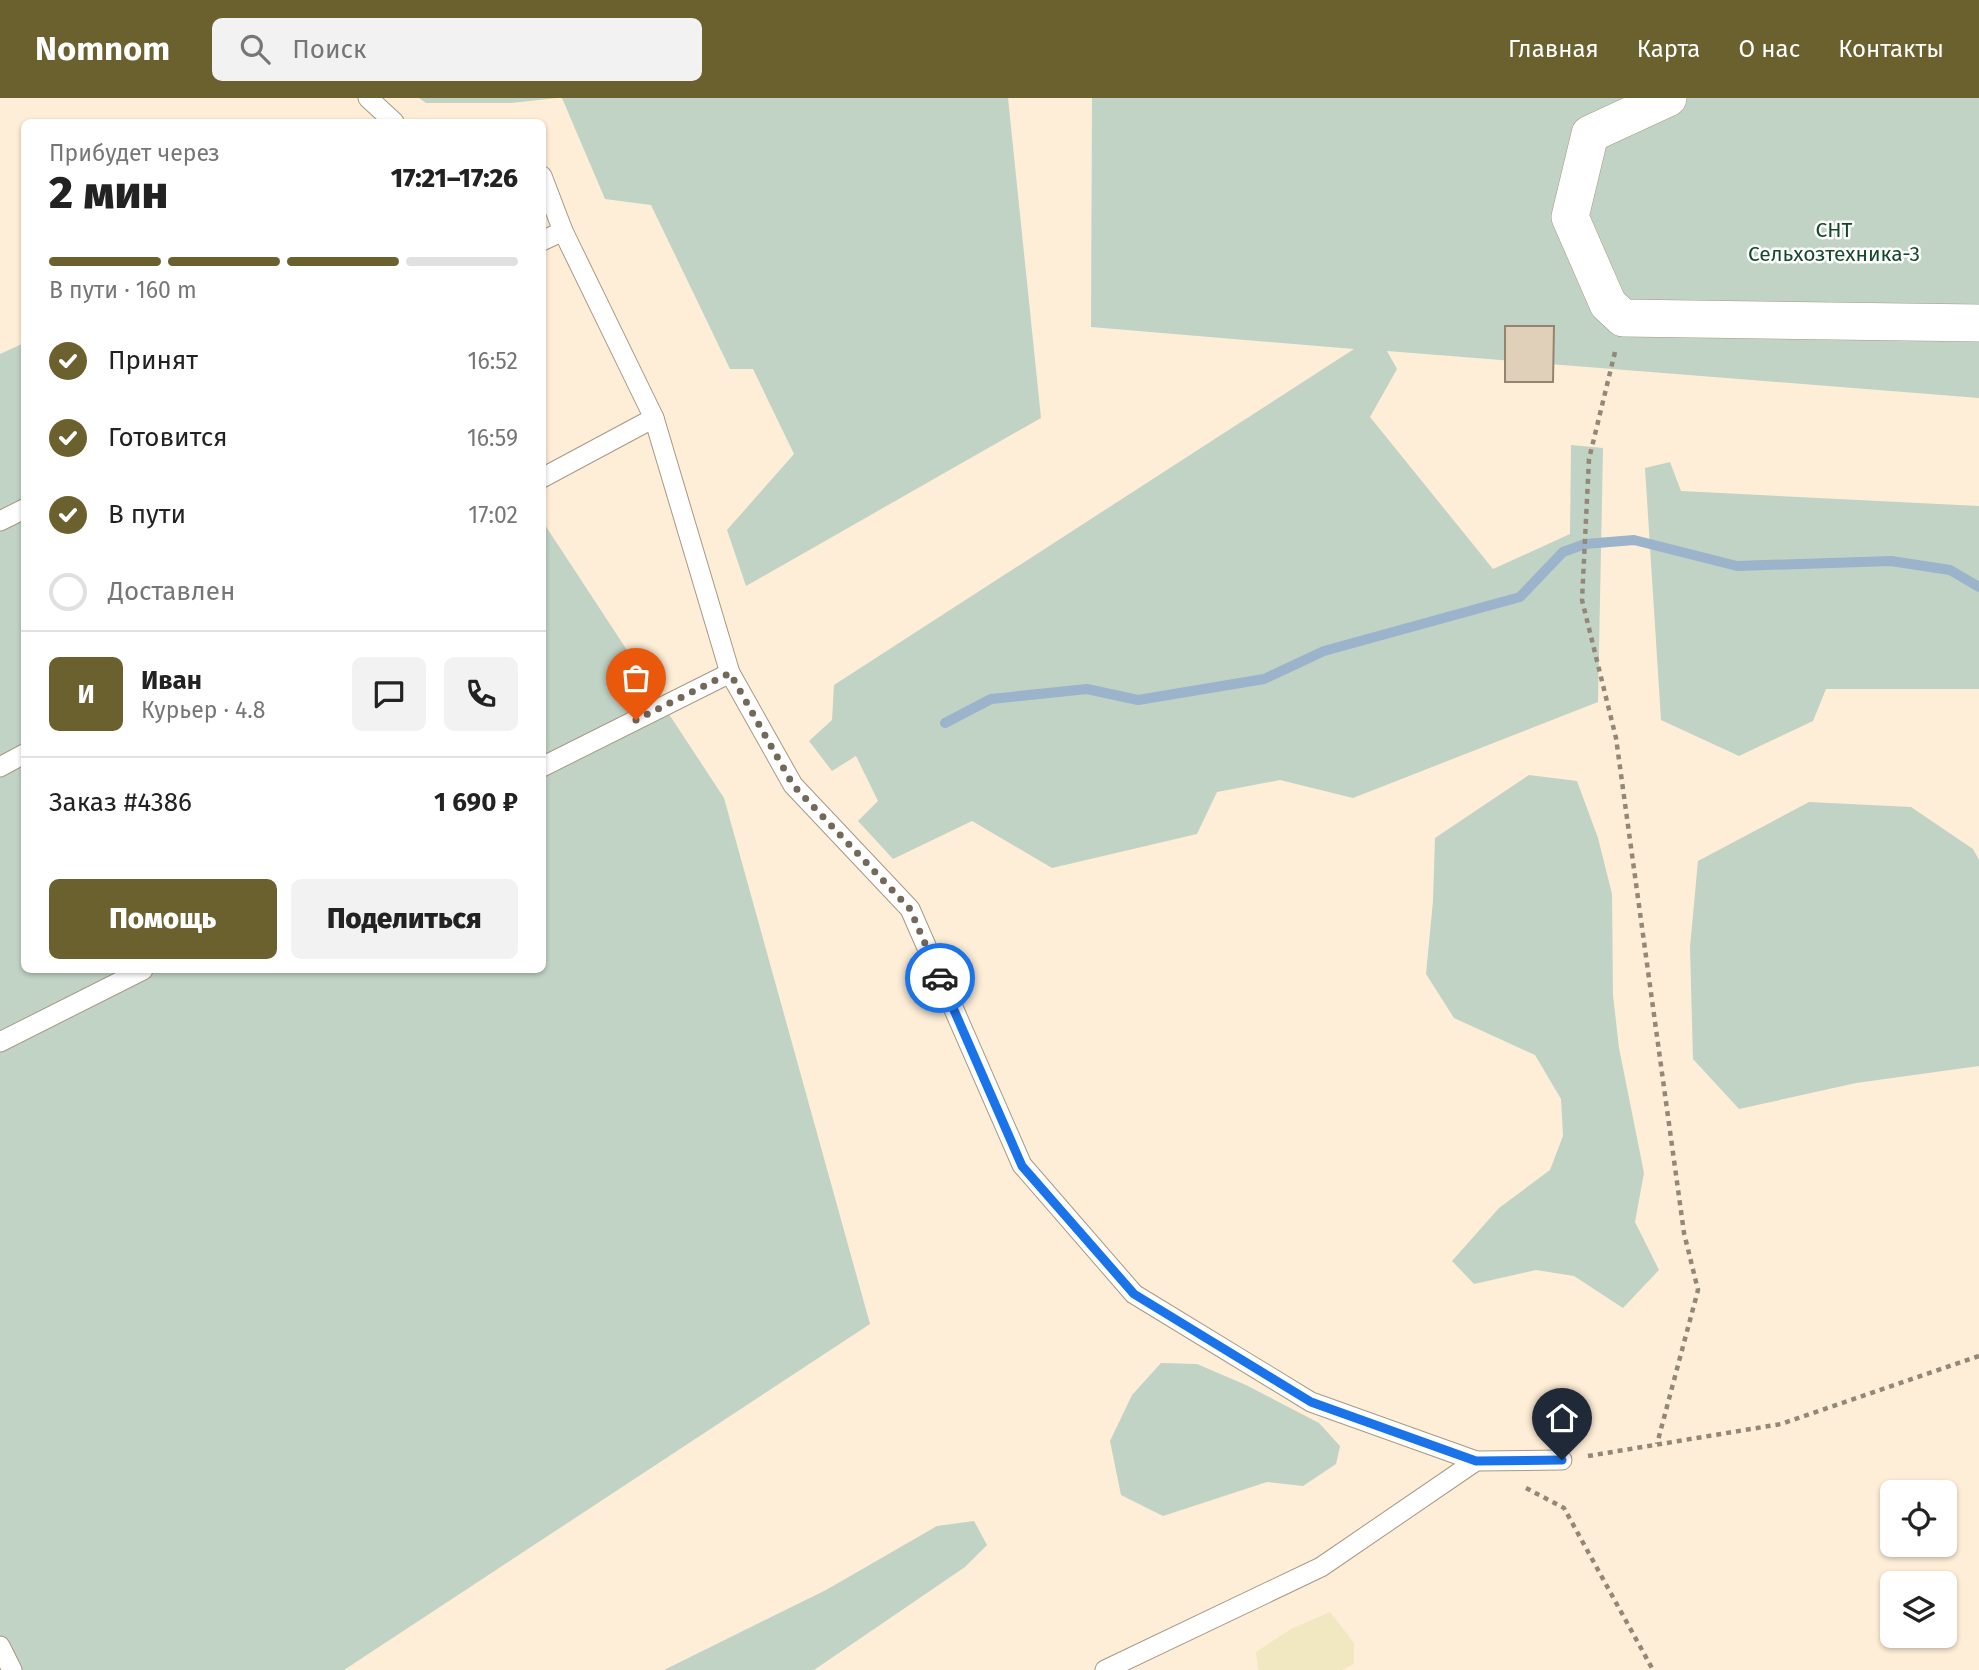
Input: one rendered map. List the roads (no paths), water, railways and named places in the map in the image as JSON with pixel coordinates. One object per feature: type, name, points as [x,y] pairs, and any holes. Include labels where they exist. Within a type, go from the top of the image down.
[{"type":"street","points":[[1668,98],[1590,134],[1570,217],[1608,304],[1623,318],[1979,323]]},
{"type":"lane","points":[[368,98],[391,119]]},
{"type":"lane","points":[[546,186],[563,231],[654,418],[730,673],[793,785],[910,909],[1022,1166],[1134,1294],[1311,1402],[1476,1461],[1562,1460]]},
{"type":"lane","points":[[546,240],[563,231]]},
{"type":"lane","points":[[546,476],[654,418]]},
{"type":"lane","points":[[0,521],[21,510]]},
{"type":"lane","points":[[546,765],[730,673]]},
{"type":"lane","points":[[0,767],[21,756]]},
{"type":"lane","points":[[0,1042],[137,973]]},
{"type":"lane","points":[[1105,1670],[1321,1567],[1476,1461]]},
{"type":"lane","points":[[0,1646],[12,1670]]},
{"type":"waterway","points":[[945,723],[991,699],[1087,689],[1138,700],[1264,679],[1324,651],[1520,597],[1563,552],[1585,544],[1634,540],[1737,566],[1891,561],[1950,570],[1979,587]]},
{"type":"park label","name":"СНТ Сельхозтехника-3","points":[[1834,242]]}]
